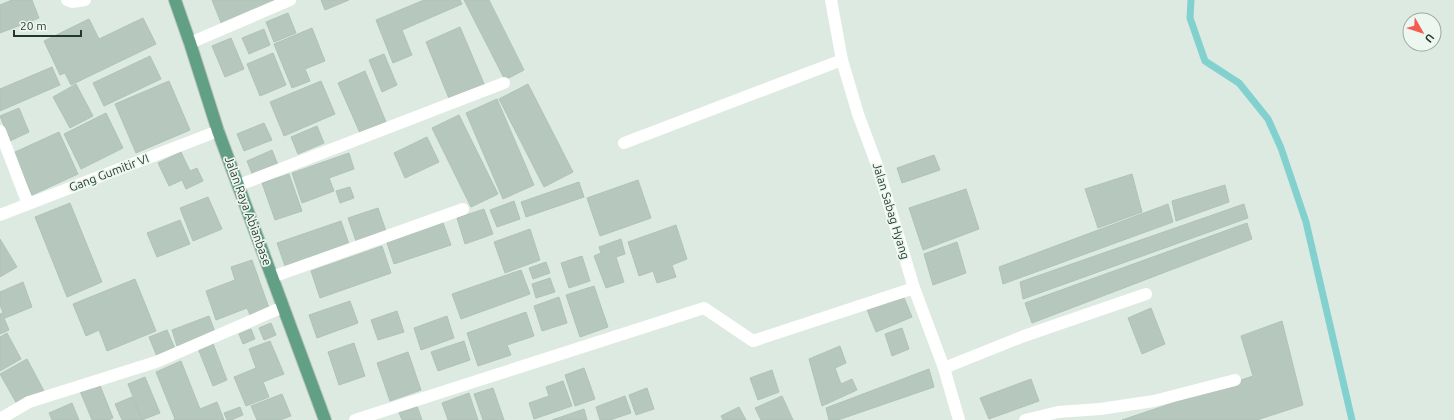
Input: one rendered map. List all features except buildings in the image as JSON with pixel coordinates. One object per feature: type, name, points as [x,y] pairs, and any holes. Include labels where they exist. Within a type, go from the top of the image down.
[{"type":"main road","name":"Jalan Raya Abianbase","points":[[175,0],[218,131],[325,420]]},
{"type":"street","points":[[67,0],[72,2],[85,0]]},
{"type":"street","points":[[190,43],[290,0]]},
{"type":"street","name":"Jalan Sabag Hyang","points":[[831,0],[842,60],[858,114],[877,165],[914,288],[944,368],[959,420]]},
{"type":"street","points":[[624,142],[842,60]]},
{"type":"street","points":[[239,185],[504,83]]},
{"type":"street","points":[[0,131],[28,204]]},
{"type":"street","name":"Gang Gumitir VI","points":[[0,215],[218,131]]},
{"type":"street","points":[[272,277],[463,209]]},
{"type":"street","points":[[354,420],[704,308],[753,341],[914,288]]},
{"type":"street","points":[[944,368],[1024,336],[1146,294]]},
{"type":"street","points":[[0,419],[29,402],[156,362],[283,307]]},
{"type":"street","points":[[1026,420],[1058,412],[1100,409],[1154,402],[1235,380]]},
{"type":"waterway","points":[[1191,0],[1190,18],[1205,61],[1239,83],[1268,119],[1281,148],[1306,222],[1352,420]]}]
